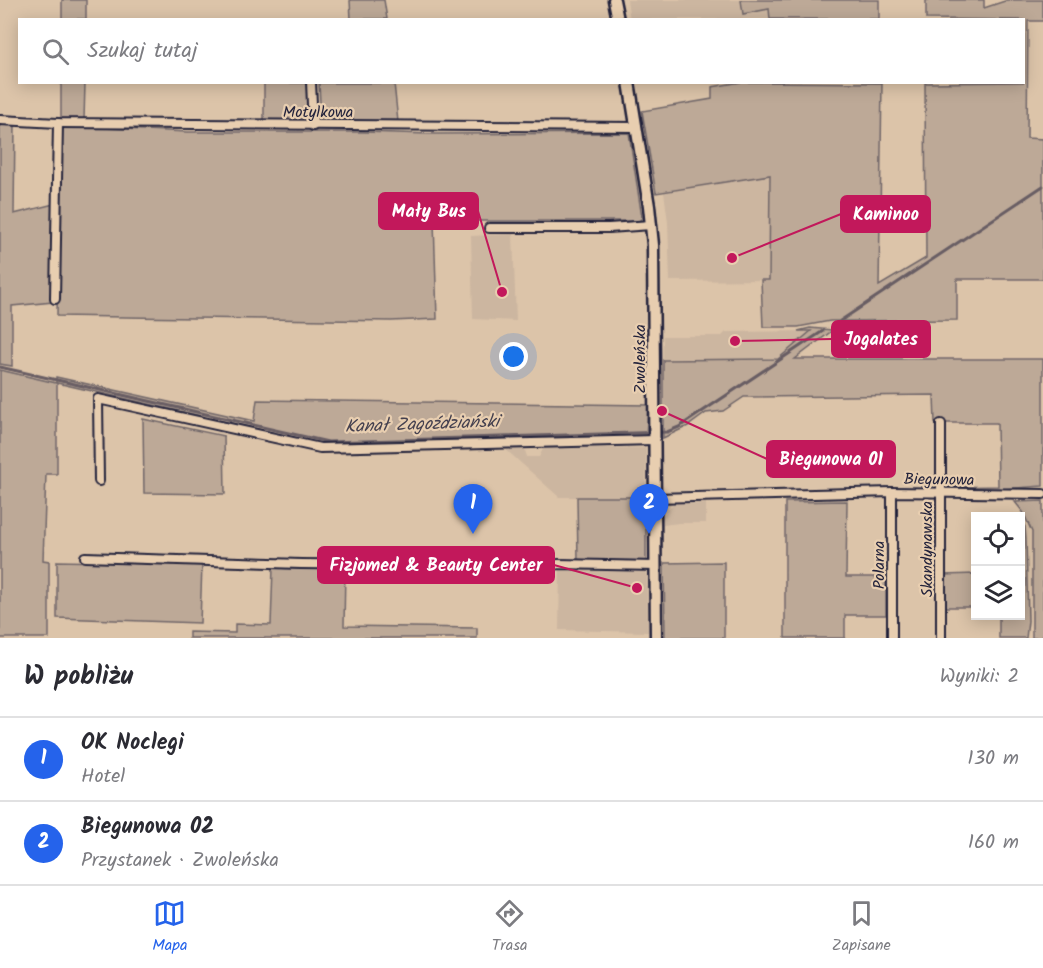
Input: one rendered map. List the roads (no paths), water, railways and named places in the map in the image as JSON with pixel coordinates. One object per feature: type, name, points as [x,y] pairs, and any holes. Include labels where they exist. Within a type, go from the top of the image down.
[{"type":"street","points":[[614,0],[618,18]]},
{"type":"street","points":[[311,84],[313,126]]},
{"type":"street","name":"Zwoleńska","points":[[629,84],[651,225],[654,287],[656,638]]},
{"type":"street","name":"Motylkowa","points":[[0,120],[58,123],[313,126],[637,127]]},
{"type":"street","points":[[55,299],[58,123]]},
{"type":"street","points":[[489,228],[609,228],[651,225]]},
{"type":"street","points":[[99,481],[98,399],[320,448],[655,434]]},
{"type":"street","name":"Skandynawska","points":[[941,424],[941,638]]},
{"type":"street","name":"Biegunowa","points":[[655,498],[892,492],[1043,494]]},
{"type":"street","name":"Polarna","points":[[892,492],[892,638]]},
{"type":"street","points":[[85,557],[300,564],[656,566]]},
{"type":"waterway","name":"Kanał Zagoździański","points":[[840,321],[1043,186]]},
{"type":"waterway","name":"Kanał Zagoździański","points":[[0,367],[328,442],[667,432],[679,427],[823,331]]},
{"type":"place","name":"Kaminoo","points":[[732,258]]},
{"type":"place","name":"Mały Bus","points":[[502,292]]},
{"type":"place","name":"Jogalates","points":[[735,341]]},
{"type":"place","name":"Biegunowa 01","points":[[662,411]]},
{"type":"place","name":"OK Noclegi","points":[[473,534]]},
{"type":"place","name":"Biegunowa 02","points":[[649,534]]},
{"type":"place","name":"Fizjomed & Beauty Center","points":[[637,588]]}]
